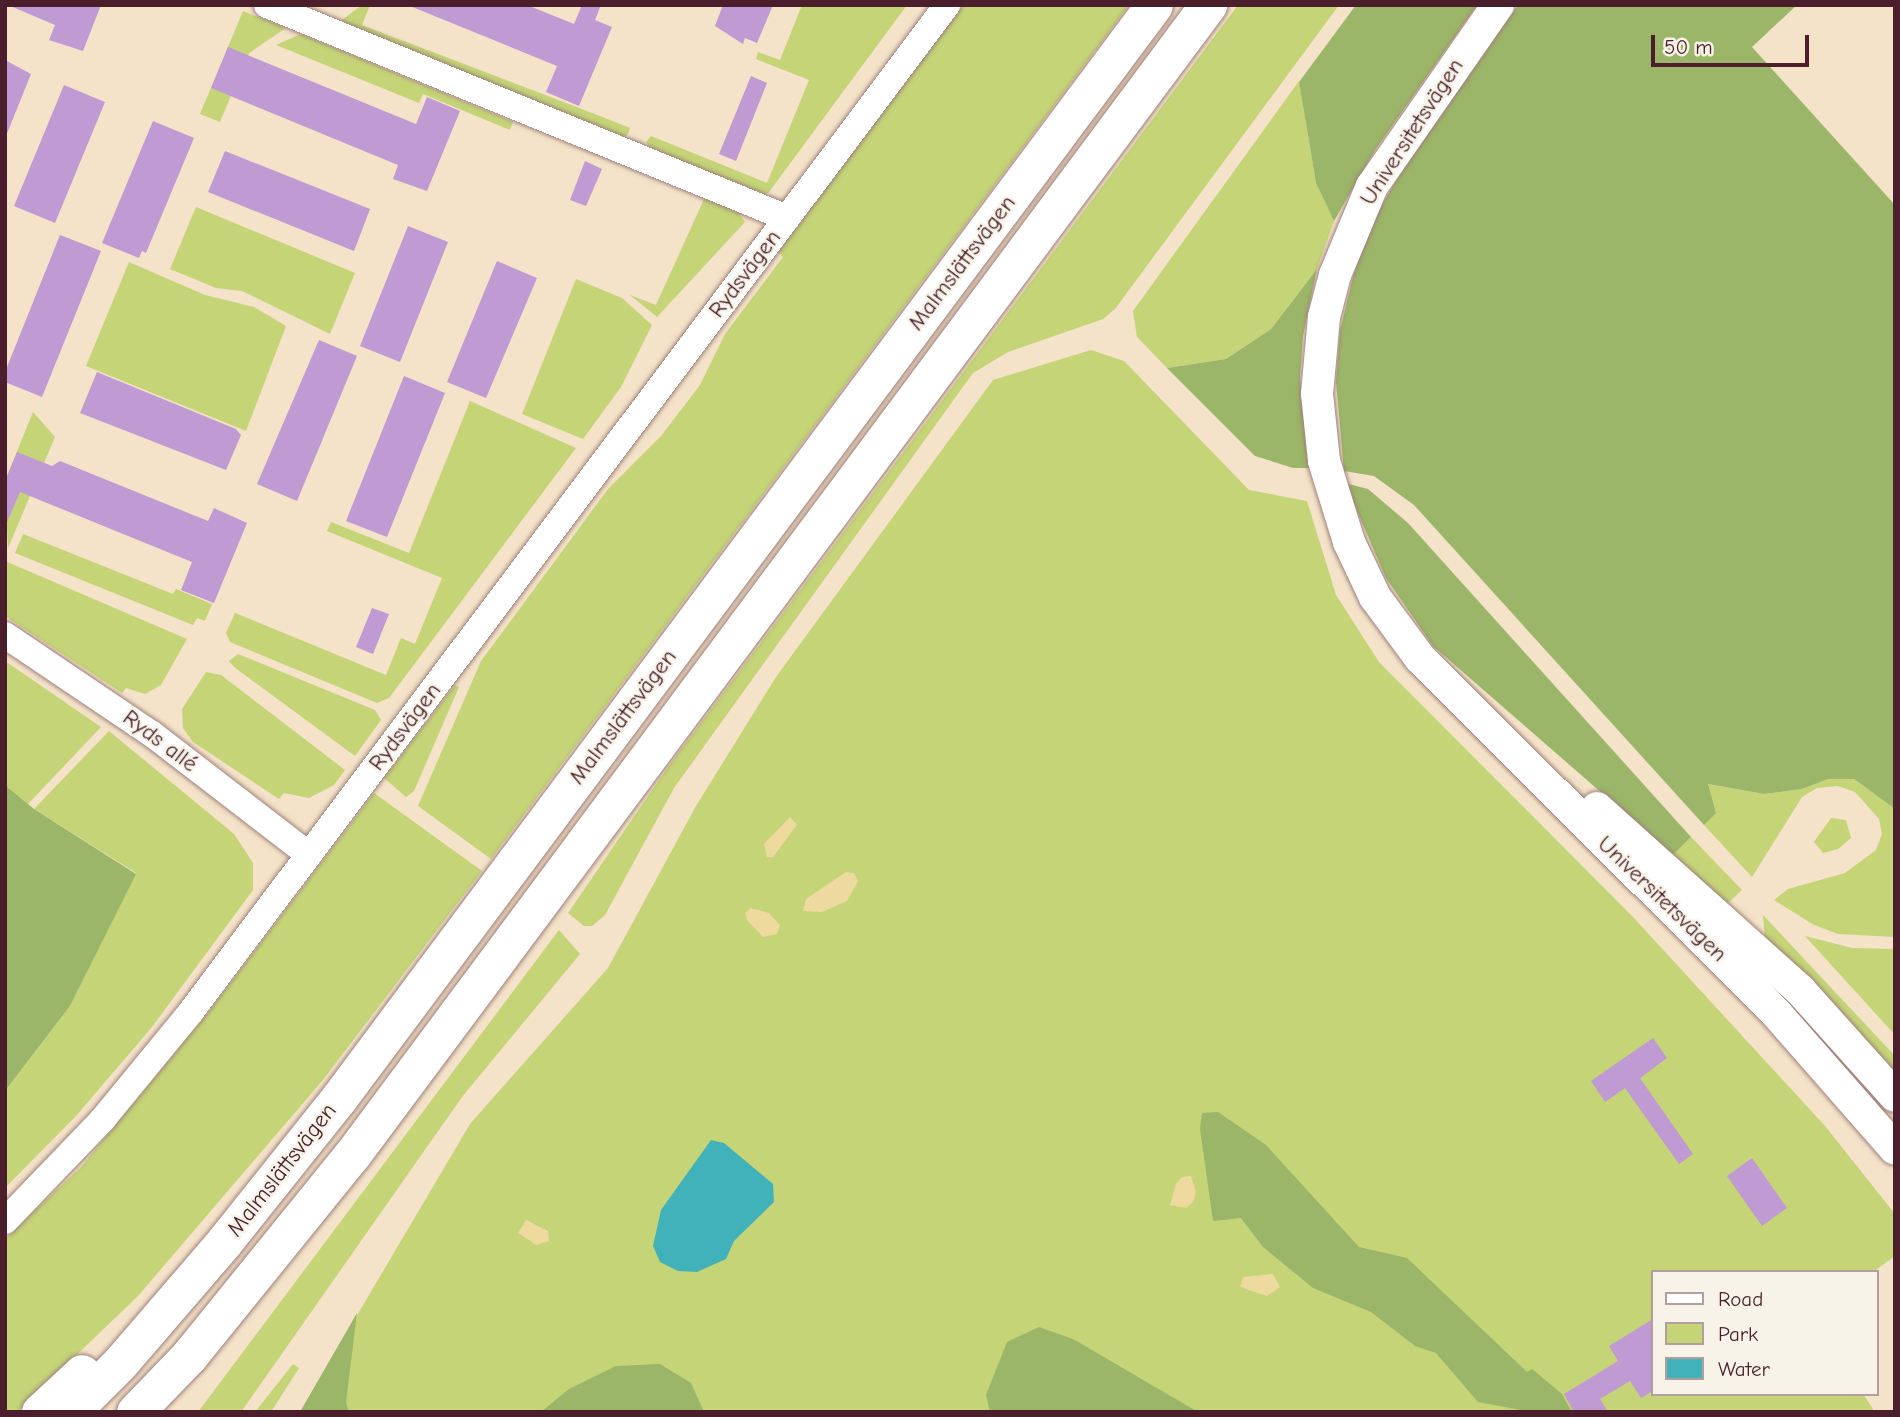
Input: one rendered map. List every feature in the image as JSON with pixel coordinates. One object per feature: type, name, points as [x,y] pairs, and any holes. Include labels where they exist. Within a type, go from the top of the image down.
[{"type":"highway","name":"Malmslättsvägen","points":[[71,1412],[120,1363],[225,1242],[355,1075],[1154,5]]},
{"type":"highway","name":"Malmslättsvägen","points":[[135,1412],[189,1356],[284,1244],[1208,5]]},
{"type":"highway","points":[[40,1412],[225,1242]]},
{"type":"highway","points":[[170,1412],[215,1353],[284,1244]]},
{"type":"main road","name":"Universitetsvägen","points":[[1498,5],[1372,186],[1348,235],[1320,342],[1317,394],[1321,438],[1339,515],[1375,597],[1420,658],[1777,1014],[1895,1149]]},
{"type":"main road","name":"Universitetsvägen","points":[[1420,658],[1732,926],[1800,990],[1895,1096]]},
{"type":"street","name":"Rydsvägen","points":[[267,5],[787,218]]},
{"type":"street","name":"Rydsvägen","points":[[5,1221],[129,1087],[309,855],[947,5]]},
{"type":"street","name":"Ryds allé","points":[[5,635],[152,734],[309,855]]},
{"type":"green space","points":[[362,5],[370,5],[362,25],[630,128],[628,134],[623,138],[338,23]]},
{"type":"green space","points":[[802,5],[907,5],[769,192],[762,196],[653,152],[646,142],[651,136],[767,183],[809,80],[756,59],[758,52],[780,60]]},
{"type":"green space","points":[[963,5],[1129,5],[491,859],[418,806],[481,661],[608,489],[661,436],[700,385],[725,334],[783,257],[778,252]]},
{"type":"green space","points":[[1238,5],[1339,5],[1115,309],[1103,319],[1008,352],[973,373],[674,788],[605,915],[592,926],[584,926],[568,913],[668,767]]},
{"type":"green space","points":[[1356,5],[1477,5],[1375,150],[1334,221],[1316,183],[1299,82]]},
{"type":"green space","points":[[1518,5],[1797,5],[1752,47],[1895,205],[1895,809],[1854,779],[1828,779],[1802,789],[1764,794],[1708,784],[1716,813],[1704,825],[1414,505],[1374,476],[1344,471],[1336,382],[1340,331],[1354,273],[1374,218],[1405,166]]},
{"type":"green space","points":[[243,11],[286,28],[249,53],[220,122],[200,114]]},
{"type":"green space","points":[[301,34],[513,122],[510,130],[423,94],[419,103],[276,45]]},
{"type":"green space","points":[[1299,81],[1316,183],[1334,221],[1317,269],[1271,329],[1226,359],[1167,368],[1137,337],[1133,311]]},
{"type":"green space","points":[[705,197],[738,211],[745,222],[657,317],[630,295],[656,305]]},
{"type":"green space","points":[[196,207],[355,273],[330,334],[242,291],[216,288],[170,269]]},
{"type":"green space","points":[[129,262],[205,295],[254,307],[286,326],[246,431],[86,366]]},
{"type":"green space","points":[[1317,269],[1303,336],[1300,379],[1310,468],[1293,468],[1255,456],[1167,368],[1226,359],[1271,329]]},
{"type":"green space","points":[[576,279],[622,298],[652,325],[621,387],[583,439],[522,414]]},
{"type":"green space","points":[[1091,350],[1124,361],[1249,490],[1307,501],[1336,595],[1379,662],[1633,917],[1825,1126],[1895,1214],[1895,1256],[1876,1270],[1652,1270],[1652,1396],[1864,1396],[1875,1412],[300,1412],[470,1124],[608,968],[696,806],[776,677],[993,380]]},
{"type":"green space","points":[[470,401],[576,448],[389,698],[377,703],[230,642],[226,633],[235,613],[386,675],[401,638],[415,644],[442,578],[327,531],[331,522],[409,553]]},
{"type":"green space","points":[[33,412],[55,437],[8,548],[5,481]]},
{"type":"green space","points":[[1345,483],[1368,489],[1408,523],[1691,837],[1673,855],[1433,646],[1386,578]]},
{"type":"green space","points":[[23,534],[173,594],[176,589],[212,604],[205,621],[197,618],[193,625],[15,553]]},
{"type":"green space","points":[[5,561],[187,639],[161,685],[145,694],[126,688],[122,693],[5,616]]},
{"type":"green space","points":[[238,654],[375,710],[381,720],[355,756],[234,667],[229,661]]},
{"type":"green space","points":[[5,661],[101,727],[28,804],[5,785]]},
{"type":"green space","points":[[206,672],[221,675],[345,770],[334,785],[309,798],[284,793],[279,799],[193,742],[183,728],[182,709]]},
{"type":"green space","points":[[455,685],[459,687],[414,791],[406,797],[384,778]]},
{"type":"green space","points":[[109,731],[234,834],[253,863],[253,890],[152,1027],[76,1116],[5,1188],[5,1091],[70,1006],[136,873],[34,809]]},
{"type":"green space","points":[[1828,779],[1854,779],[1895,809],[1895,937],[1838,934],[1814,925],[1774,900],[1788,889],[1845,873],[1876,850],[1882,834],[1879,819],[1855,792],[1838,786],[1817,788],[1802,797],[1752,877],[1704,825],[1716,812],[1707,784],[1764,794],[1802,789]]},
{"type":"green space","points":[[5,785],[34,809],[136,874],[70,1006],[5,1091]]},
{"type":"green space","points":[[374,793],[482,871],[322,1081],[138,1296],[17,1412],[5,1412],[5,1239],[81,1167],[207,1014]]},
{"type":"green space","points":[[1831,818],[1846,820],[1851,838],[1838,849],[1823,853],[1814,842]]},
{"type":"green space","points":[[1691,837],[1742,890],[1726,905],[1673,855]]},
{"type":"green space","points":[[1763,915],[1895,1056],[1895,1080],[1765,941]]},
{"type":"green space","points":[[559,930],[580,954],[462,1097],[241,1412],[198,1412]]},
{"type":"green space","points":[[1805,936],[1852,948],[1895,949],[1895,1035]]},
{"type":"green space","points":[[1218,1112],[1266,1145],[1359,1247],[1407,1258],[1527,1372],[1532,1369],[1562,1394],[1572,1412],[1531,1412],[1478,1402],[1436,1353],[1415,1346],[1371,1312],[1313,1288],[1263,1247],[1241,1218],[1213,1221],[1200,1129],[1202,1113]]},
{"type":"green space","points":[[357,1313],[346,1402],[349,1412],[300,1412]]},
{"type":"green space","points":[[1039,1327],[1073,1339],[1198,1412],[990,1412],[986,1395],[1007,1342]]},
{"type":"green space","points":[[293,1364],[299,1368],[271,1412],[255,1412]]},
{"type":"green space","points":[[660,1364],[691,1383],[704,1412],[541,1412],[569,1389],[616,1366]]},
{"type":"sand","points":[[790,817],[797,825],[773,857],[767,857],[764,844]]},
{"type":"sand","points":[[846,872],[854,873],[858,881],[847,901],[822,912],[803,911],[806,899]]},
{"type":"sand","points":[[751,908],[769,913],[780,925],[777,934],[763,937],[747,920],[745,913]]},
{"type":"sand","points":[[1191,1176],[1196,1192],[1193,1202],[1186,1208],[1170,1205],[1176,1184],[1182,1177]]},
{"type":"sand","points":[[526,1220],[548,1231],[549,1241],[536,1245],[518,1233]]},
{"type":"sand","points":[[1273,1274],[1280,1287],[1267,1296],[1240,1287],[1243,1277]]},
{"type":"water","points":[[711,1140],[724,1143],[773,1184],[774,1202],[734,1241],[726,1259],[697,1272],[678,1271],[660,1262],[653,1246],[661,1210]]},
{"type":"building","points":[[8,5],[101,5],[83,51],[49,40],[55,25]]},
{"type":"building","points":[[527,5],[574,24],[582,5],[601,5],[595,20],[612,27],[579,106],[546,92],[557,66],[410,6]]},
{"type":"building","points":[[723,5],[773,5],[757,43],[745,38],[743,44],[715,26]]},
{"type":"building","points":[[228,47],[416,124],[427,97],[460,111],[427,191],[393,179],[398,165],[211,88]]},
{"type":"building","points":[[5,60],[31,74],[6,136],[5,136]]},
{"type":"building","points":[[751,76],[767,83],[736,161],[719,154]]},
{"type":"building","points":[[64,85],[105,102],[55,223],[14,206]]},
{"type":"building","points":[[153,121],[194,138],[146,253],[142,251],[139,258],[102,243]]},
{"type":"building","points":[[225,151],[370,209],[354,251],[208,192]]},
{"type":"building","points":[[585,161],[602,169],[586,206],[570,200]]},
{"type":"building","points":[[408,226],[448,242],[400,362],[360,346]]},
{"type":"building","points":[[60,235],[101,251],[42,397],[5,382],[5,372]]},
{"type":"building","points":[[497,261],[537,278],[486,398],[447,382]]},
{"type":"building","points":[[319,340],[357,356],[297,501],[257,484]]},
{"type":"building","points":[[97,372],[236,429],[241,435],[226,470],[80,413]]},
{"type":"building","points":[[404,376],[445,393],[387,537],[346,521]]},
{"type":"building","points":[[17,452],[52,466],[60,461],[208,521],[214,508],[247,523],[214,603],[181,590],[192,562],[20,492],[5,527],[5,481]]},
{"type":"building","points":[[372,608],[389,614],[373,654],[356,647]]},
{"type":"building","points":[[1653,1038],[1667,1058],[1640,1078],[1693,1154],[1679,1164],[1625,1088],[1605,1102],[1591,1081]]},
{"type":"building","points":[[1752,1158],[1787,1208],[1762,1226],[1727,1176]]},
{"type":"building","points":[[1652,1320],[1652,1392],[1641,1398],[1630,1381],[1600,1399],[1608,1412],[1574,1412],[1564,1394],[1618,1361],[1609,1346]]}]
